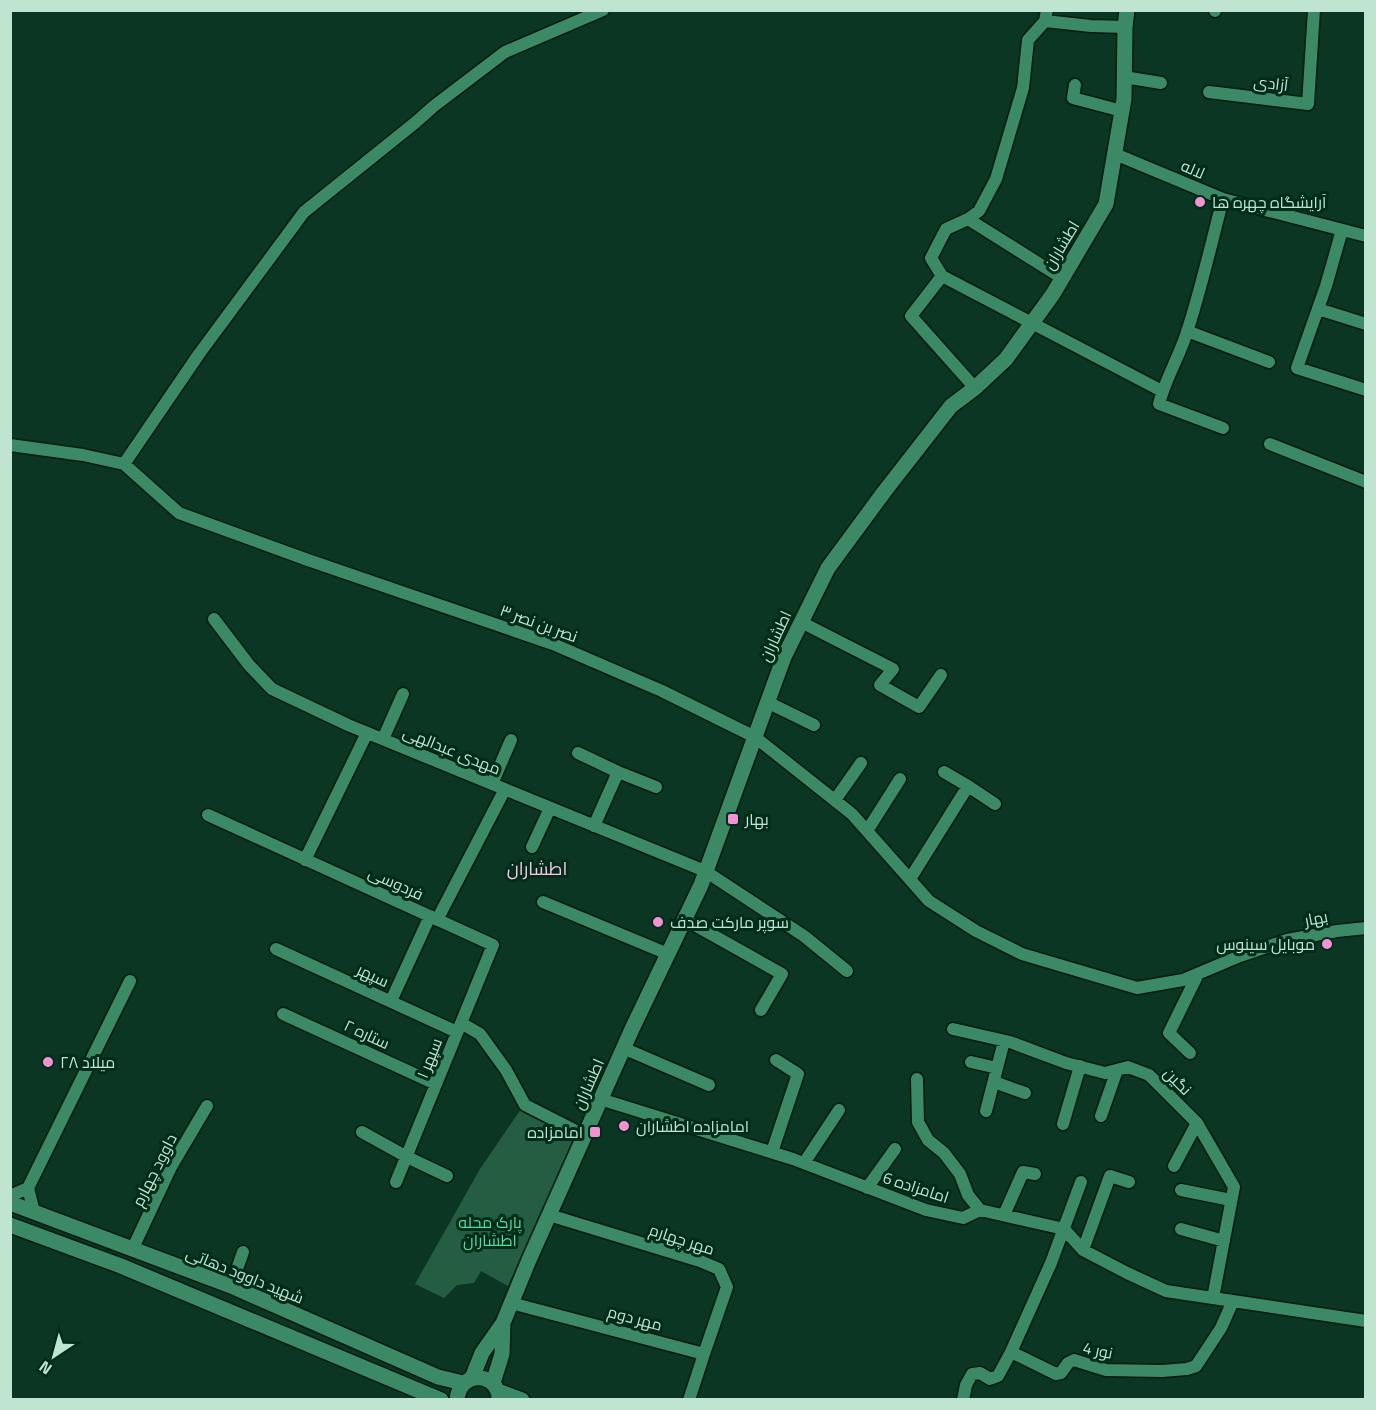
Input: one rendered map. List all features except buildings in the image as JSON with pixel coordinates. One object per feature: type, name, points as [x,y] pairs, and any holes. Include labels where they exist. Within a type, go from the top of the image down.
[{"type":"street","points":[[10,445],[82,454],[124,464],[199,354],[304,212],[505,51],[603,10]]},
{"type":"street","name":"اطشاران","points":[[457,1400],[458,1392],[468,1380],[482,1353],[503,1323],[623,1048],[701,885],[784,657],[828,568],[951,406],[975,388],[1006,358],[1053,294],[1106,204],[1124,99],[1127,10]]},
{"type":"street","name":"آزادی","points":[[1209,92],[1308,104],[1314,10]]},
{"type":"street","points":[[1125,27],[1091,26],[1046,16],[1028,40],[1023,88],[996,179],[979,211],[946,229],[931,258],[942,276],[1162,391]]},
{"type":"street","points":[[1124,77],[1161,83]]},
{"type":"street","points":[[1075,85],[1073,98],[1122,111]]},
{"type":"street","name":"لاله","points":[[1115,154],[1223,199],[1365,236]]},
{"type":"street","points":[[1223,199],[1187,331],[1180,353],[1162,391],[1159,404],[1223,428]]},
{"type":"street","points":[[968,219],[1062,278]]},
{"type":"street","points":[[1342,230],[1297,368],[1365,390]]},
{"type":"street","points":[[942,276],[911,316],[975,388]]},
{"type":"street","points":[[1318,309],[1365,324]]},
{"type":"street","points":[[1187,331],[1269,362]]},
{"type":"street","points":[[1270,444],[1365,482]]},
{"type":"street","name":"نصر بن نصر ۳","points":[[124,464],[179,513],[553,644],[662,691],[755,736]]},
{"type":"street","name":"مهدی عبدالهی","points":[[214,619],[249,665],[272,689],[367,733],[705,872],[804,936],[847,971]]},
{"type":"street","points":[[801,622],[893,669],[880,685],[919,707],[941,675]]},
{"type":"street","points":[[383,739],[403,694]]},
{"type":"street","points":[[767,702],[814,725]]},
{"type":"street","points":[[305,860],[367,733]]},
{"type":"street","name":"بهار","points":[[755,736],[852,814],[928,901],[976,931],[1022,954],[1137,987],[1184,980],[1240,956],[1287,940],[1337,930],[1365,928]]},
{"type":"street","points":[[492,784],[511,740]]},
{"type":"street","points":[[578,753],[656,787]]},
{"type":"street","points":[[835,800],[861,763]]},
{"type":"street","points":[[594,826],[618,772]]},
{"type":"street","points":[[944,772],[995,804]]},
{"type":"street","points":[[867,831],[900,779]]},
{"type":"street","points":[[910,879],[968,786]]},
{"type":"street","points":[[391,1001],[505,789]]},
{"type":"street","points":[[532,847],[550,808]]},
{"type":"street","name":"فردوسی","points":[[208,814],[493,945]]},
{"type":"street","points":[[543,902],[668,954]]},
{"type":"street","points":[[684,919],[782,974],[761,1010]]},
{"type":"street","name":"سپهر ۱","points":[[396,1182],[493,945]]},
{"type":"street","name":"سپهر","points":[[276,949],[391,1001],[480,1034],[506,1070],[525,1105],[584,1136]]},
{"type":"street","points":[[1190,1053],[1169,1033],[1198,974]]},
{"type":"street","points":[[10,1196],[28,1188],[130,981]]},
{"type":"street","name":"ستاره ۲","points":[[284,1014],[436,1084]]},
{"type":"street","name":"نگین","points":[[953,1029],[1005,1041],[1066,1063],[1105,1073],[1128,1067],[1149,1075],[1197,1123],[1234,1187],[1213,1298]]},
{"type":"street","points":[[986,1111],[1005,1041]]},
{"type":"street","points":[[623,1048],[709,1085]]},
{"type":"street","points":[[772,1152],[798,1074],[776,1060]]},
{"type":"street","points":[[971,1062],[997,1068]]},
{"type":"street","points":[[1063,1124],[1080,1066]]},
{"type":"street","points":[[1101,1116],[1117,1070]]},
{"type":"street","points":[[917,1079],[918,1122],[928,1140],[944,1153],[960,1174],[968,1194],[980,1210]]},
{"type":"street","points":[[994,1082],[1025,1094]]},
{"type":"street","name":"امامزاده 6","points":[[600,1099],[772,1152],[926,1210],[963,1218],[980,1210],[1064,1228]]},
{"type":"street","name":"داوود چهارم","points":[[132,1250],[171,1167],[207,1106]]},
{"type":"street","points":[[804,1163],[839,1110]]},
{"type":"street","points":[[1174,1166],[1197,1123]]},
{"type":"street","points":[[362,1132],[447,1176]]},
{"type":"street","points":[[867,1188],[895,1149]]},
{"type":"street","points":[[1004,1215],[1023,1172],[1035,1174]]},
{"type":"street","points":[[1083,1250],[1110,1176],[1129,1182]]},
{"type":"street","points":[[963,1400],[966,1385],[972,1374],[980,1372],[990,1379],[998,1376],[1011,1353],[1051,1263],[1080,1182]]},
{"type":"street","points":[[28,1188],[34,1212]]},
{"type":"street","points":[[1181,1190],[1232,1200]]},
{"type":"street","name":"شهید داوود دهاتی","points":[[10,1203],[231,1286],[438,1377],[487,1379],[497,1391]]},
{"type":"street","name":"مهر چهارم","points":[[549,1215],[700,1261],[718,1269],[727,1287],[704,1354]]},
{"type":"street","points":[[10,1225],[121,1266],[441,1400]]},
{"type":"street","points":[[1064,1228],[1083,1250],[1166,1290],[1365,1321]]},
{"type":"street","points":[[1181,1229],[1224,1241]]},
{"type":"street","points":[[231,1286],[243,1252]]},
{"type":"street","name":"نور 4","points":[[1011,1353],[1056,1374],[1061,1373],[1074,1360],[1106,1371],[1186,1369],[1196,1366],[1221,1328],[1233,1301]]},
{"type":"street","name":"مهر دوم","points":[[511,1302],[704,1354]]},
{"type":"street","name":"اطشاران","points":[[497,1391],[503,1323]]},
{"type":"street","points":[[688,1400],[704,1354]]},
{"type":"street","points":[[497,1391],[522,1400]]},
{"type":"green space","name":"پارک محله اطشاران","points":[[521,1109],[567,1131],[572,1143],[508,1286],[481,1271],[474,1283],[457,1285],[444,1298],[415,1284],[480,1169]]},
{"type":"place","name":"آرایشگاه چهره ها","points":[[1200,202]]},
{"type":"place","name":"بهار","points":[[733,819]]},
{"type":"place","name":"سوپر مارکت صدف","points":[[658,922]]},
{"type":"place","name":"موبایل سینوس","points":[[1327,944]]},
{"type":"place","name":"میلاد ۲۸","points":[[48,1062]]},
{"type":"place","name":"امامزاده اطشاران","points":[[624,1126]]},
{"type":"place","name":"امامزاده","points":[[595,1132]]},
{"type":"district","name":"اطشاران","points":[[537,869]]}]
